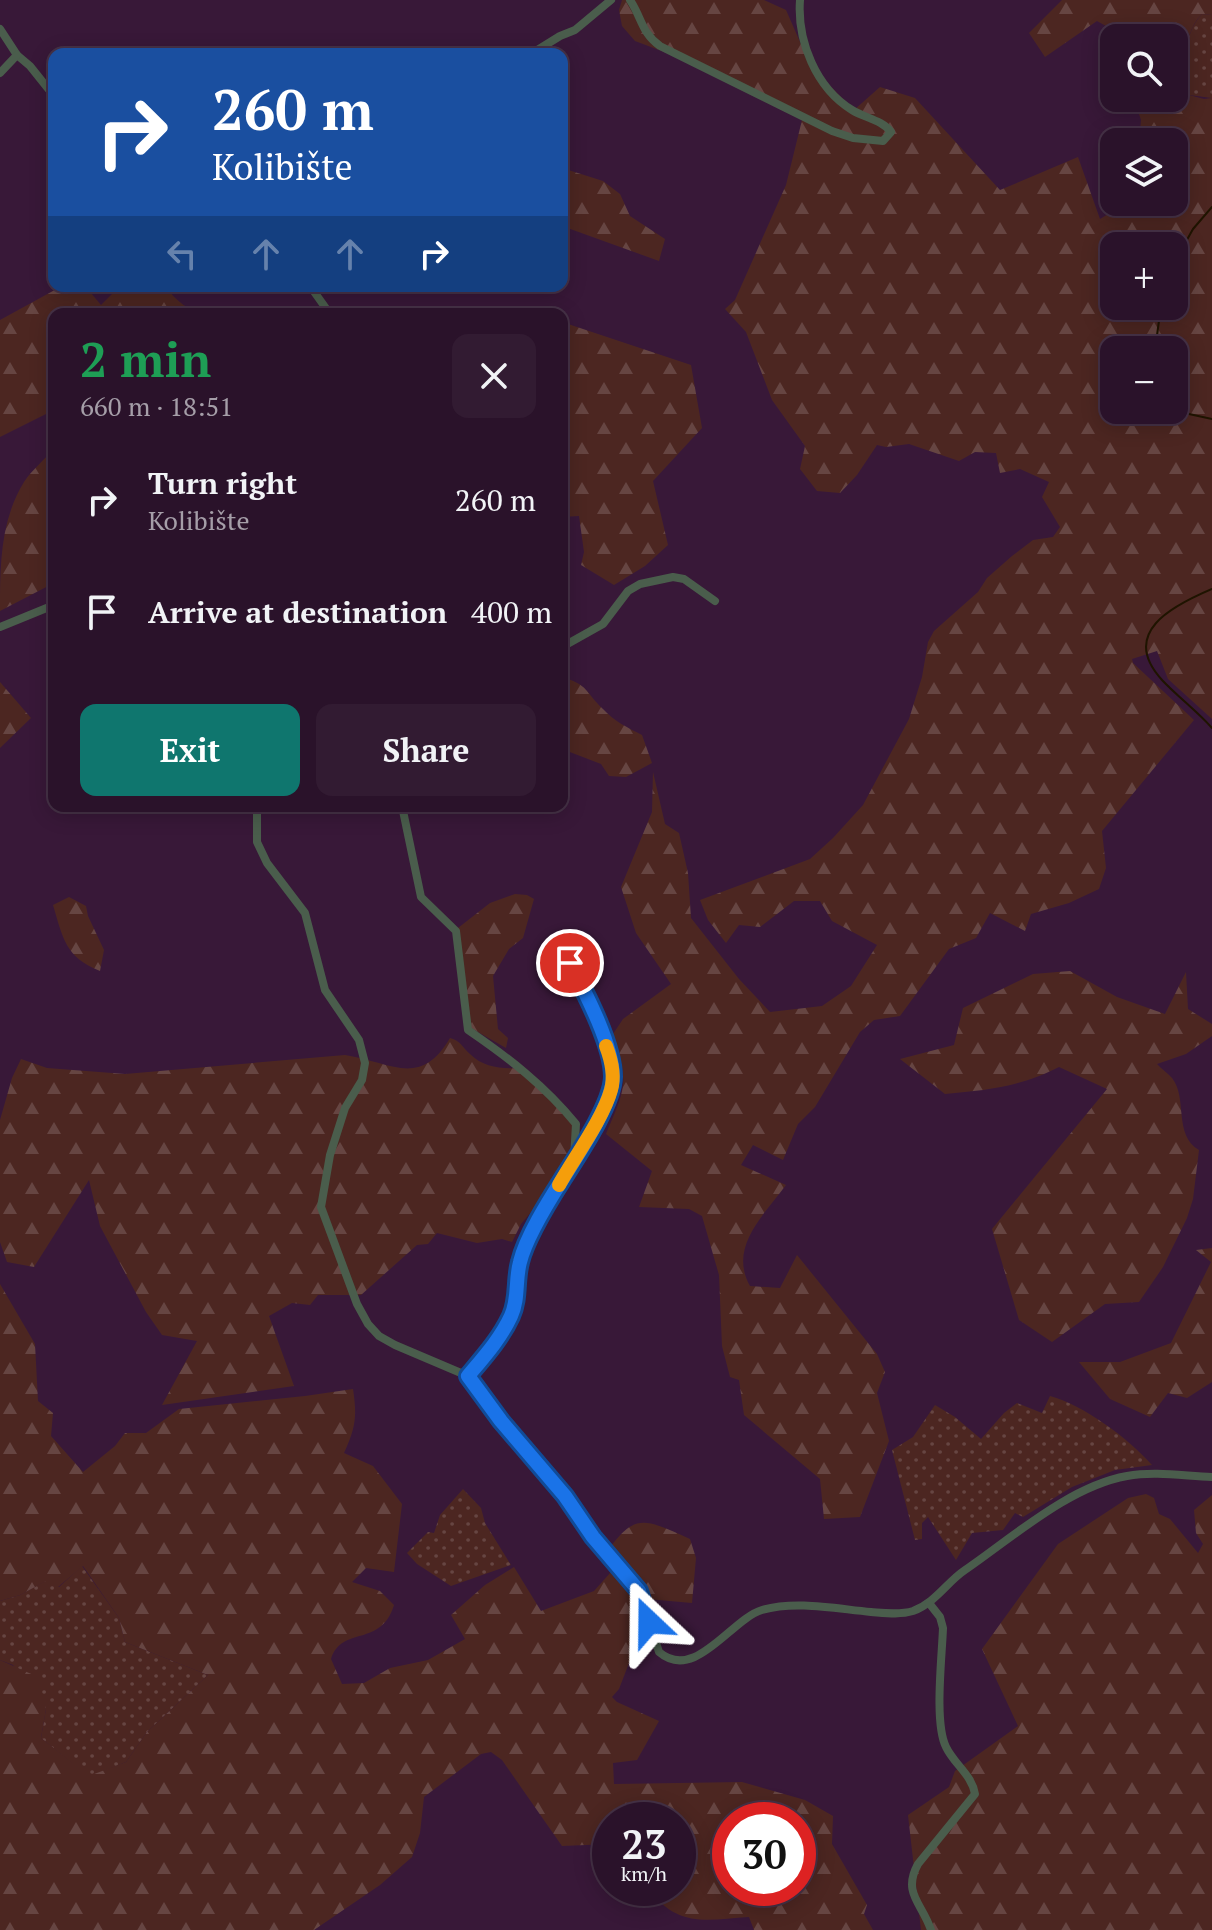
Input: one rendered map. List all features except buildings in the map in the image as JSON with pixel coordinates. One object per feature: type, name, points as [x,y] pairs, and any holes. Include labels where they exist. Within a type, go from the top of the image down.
[{"type":"street","points":[[541,48],[575,30],[611,0]]},
{"type":"street","points":[[630,0],[641,25],[660,46],[832,131],[853,138],[883,141],[891,132],[886,125],[855,112],[841,102],[821,78],[807,54],[799,26],[800,0]]},
{"type":"street","points":[[0,29],[17,55],[48,88]]},
{"type":"street","points":[[0,73],[17,55]]},
{"type":"street","points":[[568,646],[603,624],[628,591],[640,584],[673,577],[684,579],[715,601]]},
{"type":"street","points":[[0,627],[48,607]]},
{"type":"street","points":[[257,812],[257,842],[267,863],[305,913],[325,990],[359,1040],[365,1063],[362,1080],[345,1108],[330,1155],[321,1207],[368,1324],[379,1336],[468,1376],[639,1591],[659,1652],[666,1658],[690,1659],[700,1655],[751,1614],[765,1609],[798,1606],[893,1614],[912,1611],[929,1603],[954,1577],[1054,1507],[1102,1482],[1159,1473],[1212,1477]]},
{"type":"street","points":[[403,812],[421,897],[456,931],[468,1030],[517,1063],[557,1100],[576,1124],[574,1164]]},
{"type":"street","points":[[468,1376],[495,1343],[512,1315],[520,1261],[611,1091],[613,1074],[608,1053],[591,1005],[570,963],[567,945]]},
{"type":"street","points":[[929,1603],[940,1617],[943,1628],[940,1730],[946,1747],[974,1784],[975,1794],[911,1876],[911,1890],[931,1930]]},
{"type":"green space","points":[[622,0],[764,0],[786,10],[811,67],[854,110],[880,87],[915,98],[1000,190],[1078,157],[1100,219],[1105,216],[1188,216],[1188,128],[1140,128],[1138,112],[1188,112],[1188,84],[1189,95],[1212,98],[1212,719],[1168,679],[1157,651],[1132,659],[1194,720],[1102,831],[1106,868],[1099,889],[1069,903],[1031,914],[1025,931],[990,913],[976,938],[949,949],[900,1016],[874,1020],[860,1032],[815,1107],[798,1124],[783,1160],[753,1145],[741,1165],[786,1185],[759,1220],[746,1245],[744,1272],[750,1286],[780,1288],[797,1255],[877,1354],[885,1372],[877,1393],[889,1441],[860,1517],[824,1519],[820,1479],[744,1415],[739,1380],[730,1377],[722,1346],[719,1275],[702,1216],[689,1209],[639,1207],[652,1171],[606,1134],[623,1085],[613,1034],[623,1019],[671,984],[636,933],[621,887],[652,812],[653,772],[665,824],[679,833],[688,873],[691,918],[739,979],[770,1012],[822,1006],[851,986],[877,945],[832,921],[820,901],[794,901],[760,927],[739,925],[726,943],[708,920],[700,900],[810,859],[833,838],[863,805],[909,719],[922,677],[928,642],[934,631],[1012,556],[1033,540],[1053,537],[1060,527],[1042,497],[1049,482],[1020,469],[1000,473],[996,453],[975,452],[959,461],[909,444],[877,445],[857,475],[840,493],[817,491],[800,469],[805,446],[772,400],[746,332],[725,309],[735,300],[786,185],[802,120],[667,53],[635,41],[622,26],[619,10]]},
{"type":"green space","points":[[1062,0],[1212,0],[1212,15],[1202,14],[1188,42],[1188,24],[1102,24],[1097,21],[1045,57],[1029,33]]},
{"type":"green space","points":[[1202,14],[1212,15],[1212,98],[1189,95],[1188,42]]},
{"type":"green space","points":[[568,170],[603,181],[620,194],[630,216],[665,239],[659,261],[568,228]]},
{"type":"green space","points":[[51,292],[90,292],[101,305],[114,292],[170,292],[190,308],[48,308],[48,413],[0,437],[0,320]]},
{"type":"green space","points":[[568,324],[691,365],[702,428],[653,481],[668,545],[645,566],[614,585],[581,565],[584,552],[579,516],[568,517]]},
{"type":"green space","points":[[48,455],[48,586],[0,611],[1,561],[6,528],[16,497],[34,469]]},
{"type":"green space","points":[[568,679],[582,686],[612,717],[642,735],[652,763],[626,777],[609,776],[601,764],[568,751]]},
{"type":"green space","points":[[0,682],[31,718],[0,748]]},
{"type":"green space","points":[[515,894],[534,899],[523,938],[509,949],[493,976],[498,1029],[508,1038],[506,1048],[471,1028],[458,928],[490,903]]},
{"type":"green space","points":[[69,897],[86,906],[104,950],[100,971],[72,953],[63,937],[53,905]]},
{"type":"green space","points":[[1070,971],[1117,997],[1165,1014],[1186,972],[1188,1009],[1212,1024],[1212,1036],[1186,1054],[1157,1064],[1177,1086],[1186,1135],[1199,1150],[1193,1199],[1163,1267],[1139,1302],[1105,1304],[1052,1342],[1019,1320],[992,1229],[1107,1089],[1059,1067],[1017,1083],[945,1094],[900,1059],[954,1045],[963,1008],[1033,974]]},
{"type":"green space","points":[[450,1038],[486,1064],[518,1068],[578,1123],[571,1164],[521,1224],[512,1242],[502,1239],[477,1243],[437,1233],[428,1244],[417,1245],[361,1295],[318,1295],[310,1305],[292,1303],[269,1316],[294,1386],[162,1405],[197,1341],[162,1335],[146,1312],[100,1226],[89,1180],[34,1267],[7,1262],[0,1242],[0,1120],[21,1059],[47,1068],[125,1074],[345,1055],[391,1066],[416,1068],[439,1054]]},
{"type":"green space","points":[[1212,1248],[1212,1382],[1187,1398],[1168,1393],[1150,1417],[1110,1399],[1079,1362],[1120,1362],[1171,1343],[1211,1262],[1196,1250]]},
{"type":"green space","points":[[0,1284],[35,1344],[38,1401],[53,1413],[51,1436],[83,1472],[115,1446],[125,1433],[146,1433],[179,1409],[353,1389],[354,1421],[344,1453],[373,1466],[402,1504],[394,1572],[366,1568],[352,1582],[380,1591],[394,1605],[380,1627],[344,1642],[336,1649],[331,1659],[342,1684],[364,1683],[390,1668],[428,1660],[465,1639],[451,1615],[485,1585],[514,1567],[541,1611],[594,1591],[611,1572],[601,1560],[630,1527],[648,1523],[690,1539],[696,1558],[692,1603],[636,1598],[645,1632],[646,1652],[629,1663],[619,1689],[612,1697],[659,1721],[637,1760],[613,1763],[614,1784],[742,1782],[805,1800],[808,1802],[712,1802],[712,1906],[816,1906],[816,1806],[833,1816],[832,1844],[867,1905],[864,1914],[873,1930],[754,1930],[749,1917],[705,1920],[681,1916],[665,1906],[696,1906],[696,1802],[592,1802],[592,1845],[562,1846],[502,1760],[491,1752],[481,1754],[424,1797],[420,1833],[412,1857],[380,1885],[314,1930],[0,1930],[0,1660],[38,1677],[46,1709],[41,1738],[89,1776],[126,1762],[147,1732],[208,1675],[125,1642],[119,1618],[83,1566],[58,1587],[46,1581],[20,1595],[0,1601]]},
{"type":"green space","points":[[1050,1396],[1077,1407],[1105,1424],[1152,1465],[1115,1470],[1072,1487],[1023,1517],[1015,1513],[1003,1530],[972,1533],[956,1560],[928,1517],[922,1523],[922,1539],[915,1540],[892,1450],[913,1437],[935,1405],[981,1439],[1017,1403],[1042,1413]]},
{"type":"green space","points":[[463,1489],[481,1508],[485,1523],[511,1565],[451,1586],[417,1564],[407,1553],[428,1532],[434,1533],[440,1515]]},
{"type":"green space","points":[[1146,1494],[1154,1498],[1159,1514],[1170,1519],[1198,1553],[1203,1544],[1196,1533],[1194,1510],[1212,1495],[1212,1930],[921,1930],[908,1815],[949,1787],[955,1771],[1018,1726],[982,1649],[1058,1544],[1128,1498]]},
{"type":"green space","points":[[82,1566],[119,1618],[125,1642],[208,1675],[147,1732],[126,1762],[89,1777],[41,1738],[46,1709],[13,1665],[0,1660],[0,1601],[20,1595],[47,1580],[59,1587]]},
{"type":"waterway","points":[[1188,238],[1212,207]]},
{"type":"waterway","points":[[1157,336],[1159,320]]},
{"type":"waterway","points":[[1188,413],[1212,419]]},
{"type":"waterway","points":[[1212,589],[1167,613],[1148,635],[1146,648],[1150,663],[1162,680],[1212,728]]},
{"type":"slow traffic","points":[[559,1185],[574,1164],[611,1091],[613,1074],[606,1046]]},
{"type":"route","points":[[570,963],[591,1005],[608,1053],[613,1074],[611,1091],[574,1164],[530,1238],[520,1261],[512,1315],[495,1343],[468,1376],[639,1591],[649,1622]]}]
